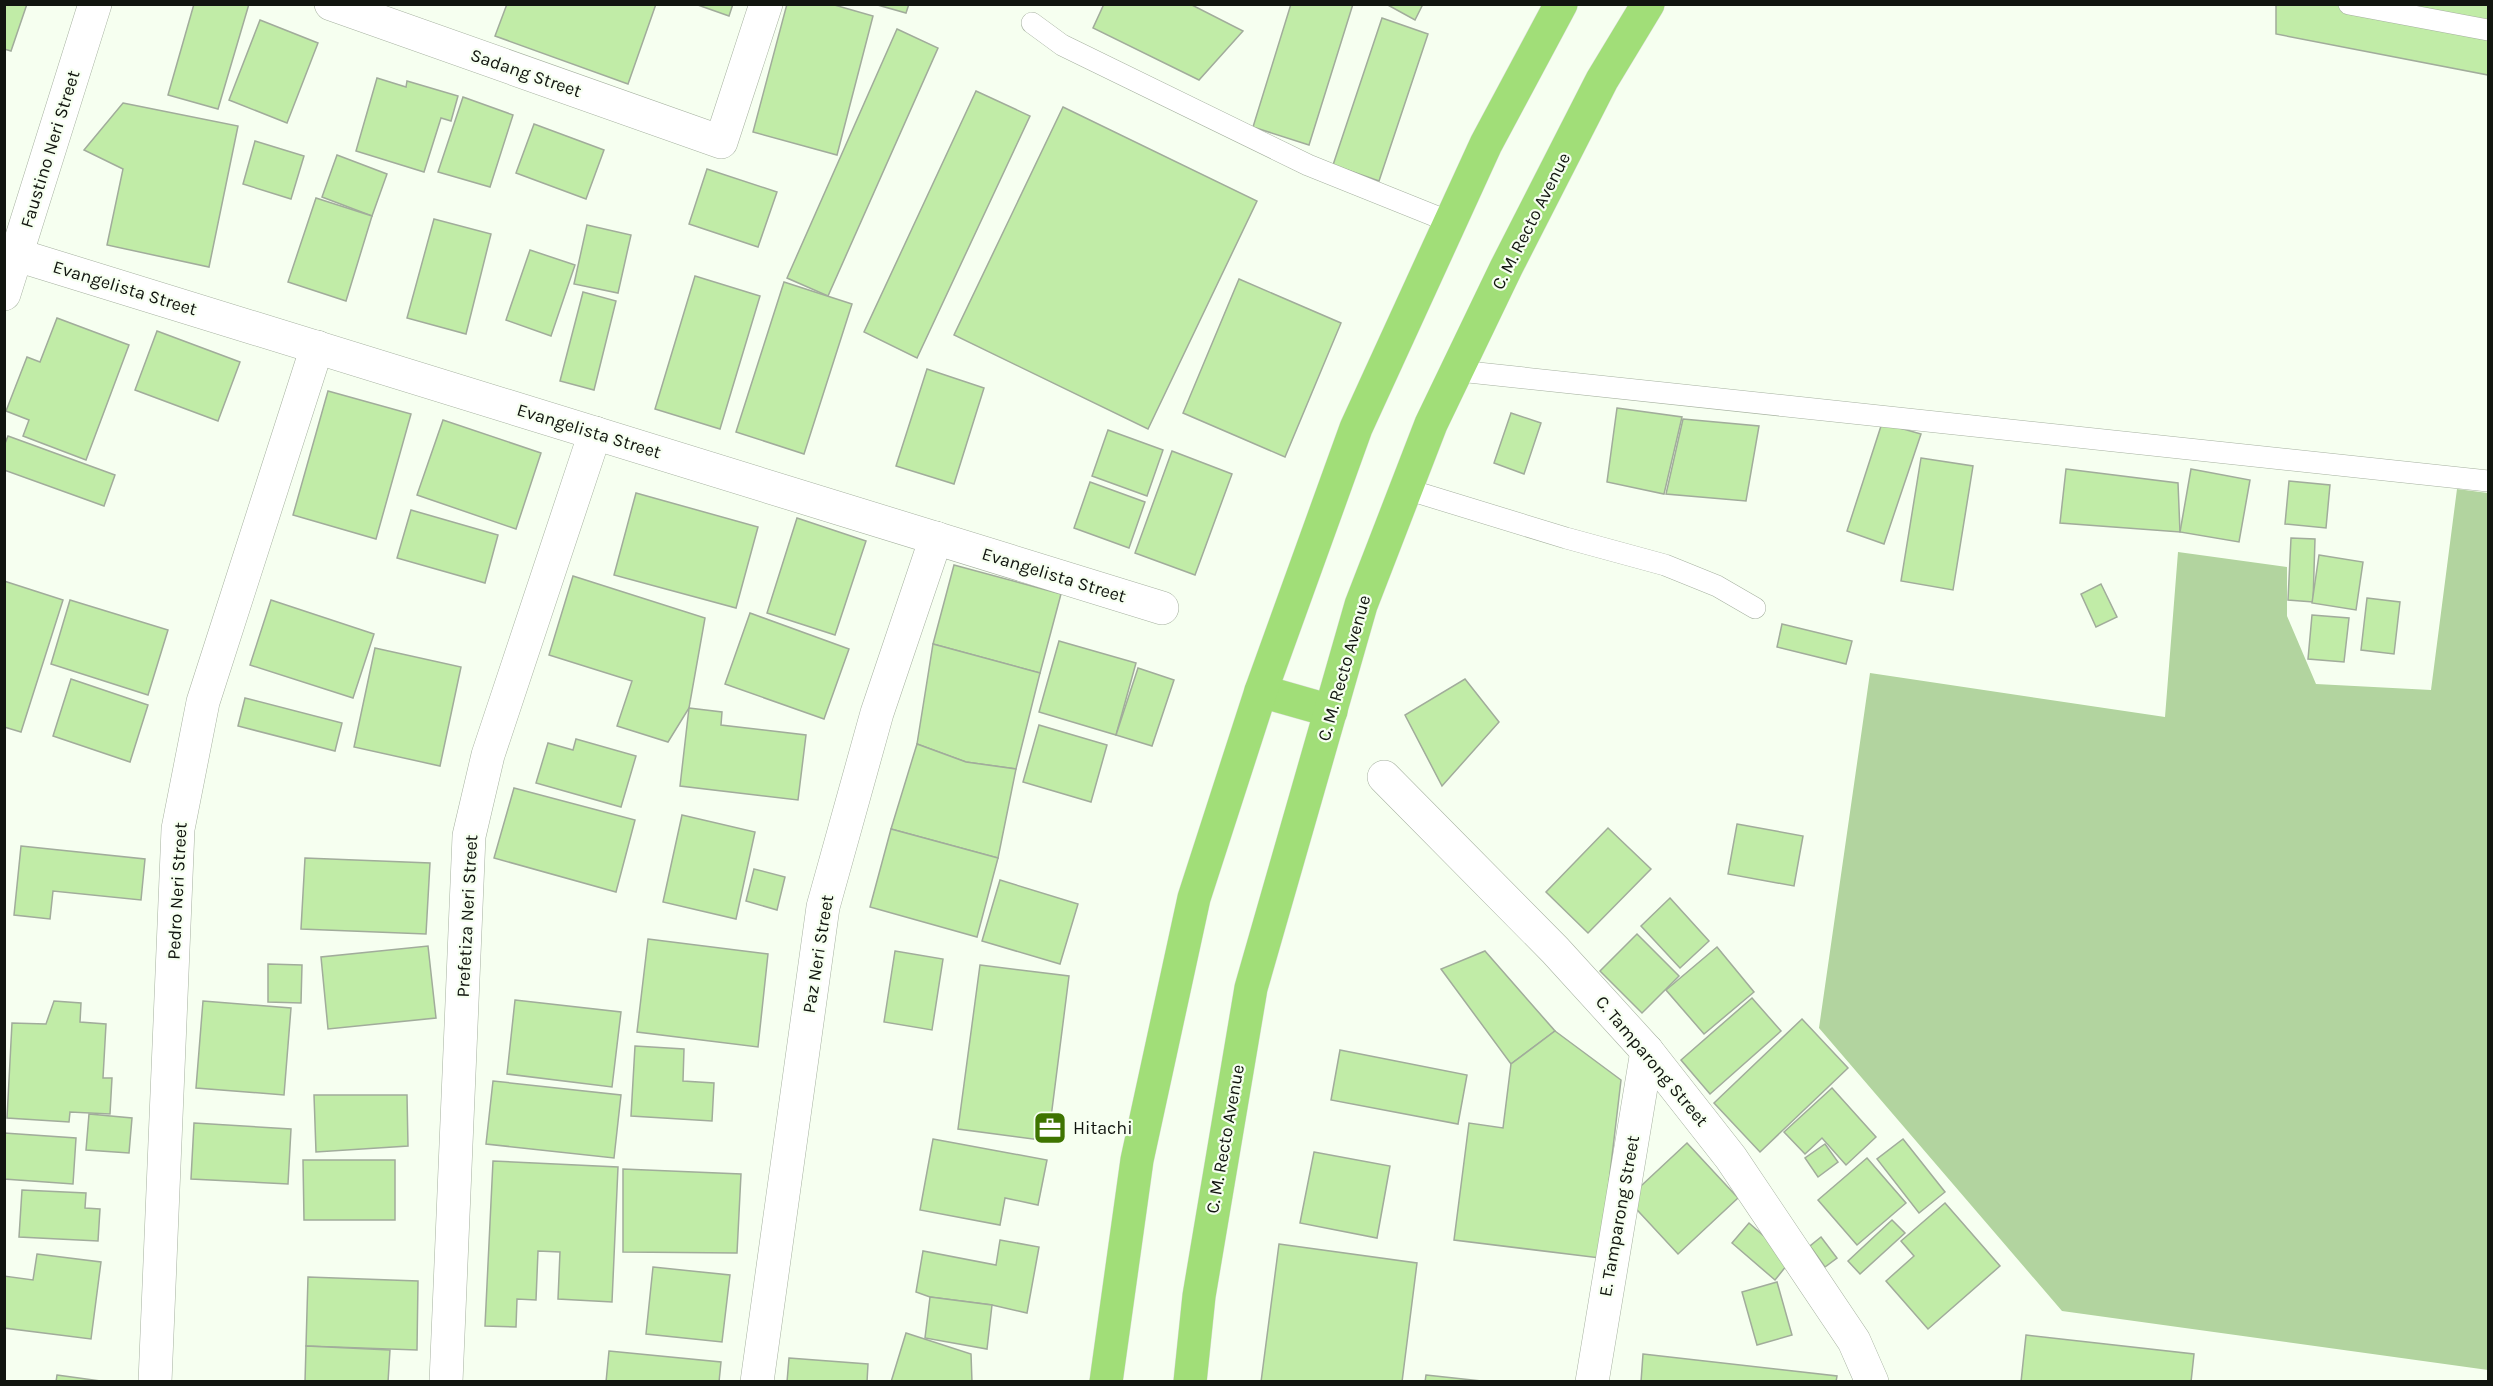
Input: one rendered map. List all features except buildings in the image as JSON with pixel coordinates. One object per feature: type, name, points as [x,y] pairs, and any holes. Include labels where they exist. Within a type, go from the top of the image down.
[{"type":"highway","points":[[1106,1382],[1137,1160],[1194,898],[1261,691],[1356,428],[1486,144],[1561,4]]},
{"type":"highway","name":"C. M. Recto Avenue","points":[[1190,1382],[1199,1296],[1251,988],[1360,605],[1431,424],[1459,370],[1506,268],[1602,80],[1647,4]]},
{"type":"highway","points":[[1261,691],[1331,711]]},
{"type":"street","name":"Faustino Neri Street","points":[[4,294],[95,4]]},
{"type":"street","name":"Sadang Street","points":[[331,4],[722,142],[766,4]]},
{"type":"street","name":"Evangelista Street","points":[[17,255],[1162,608]]},
{"type":"street","name":"Pedro Neri Street","points":[[155,1382],[178,829],[203,702],[317,347]]},
{"type":"street","name":"Prefetiza Neri Street","points":[[446,1382],[469,836],[488,755],[595,433]]},
{"type":"street","name":"Paz Neri Street","points":[[757,1382],[823,907],[877,713],[936,538]]},
{"type":"street","name":"C. Tamparong Street","points":[[1384,777],[1556,950],[1647,1052],[1731,1158],[1854,1341],[1872,1382]]},
{"type":"street","name":"E. Tamparong Street","points":[[1592,1382],[1647,1052]]},
{"type":"lane","points":[[2349,4],[2488,30]]},
{"type":"lane","points":[[1032,23],[1062,45],[1308,165],[1450,222]]},
{"type":"lane","points":[[1459,370],[2488,481]]},
{"type":"lane","points":[[1406,489],[1566,538],[1665,564],[1717,586],[1755,608]]},
{"type":"green space","points":[[2457,489],[2488,493],[2488,1370],[2062,1311],[1819,1028],[1870,673],[2165,717],[2178,552],[2287,567],[2287,616],[2316,684],[2431,690]]},
{"type":"place","name":"Hitachi","points":[[1050,1128]]}]
